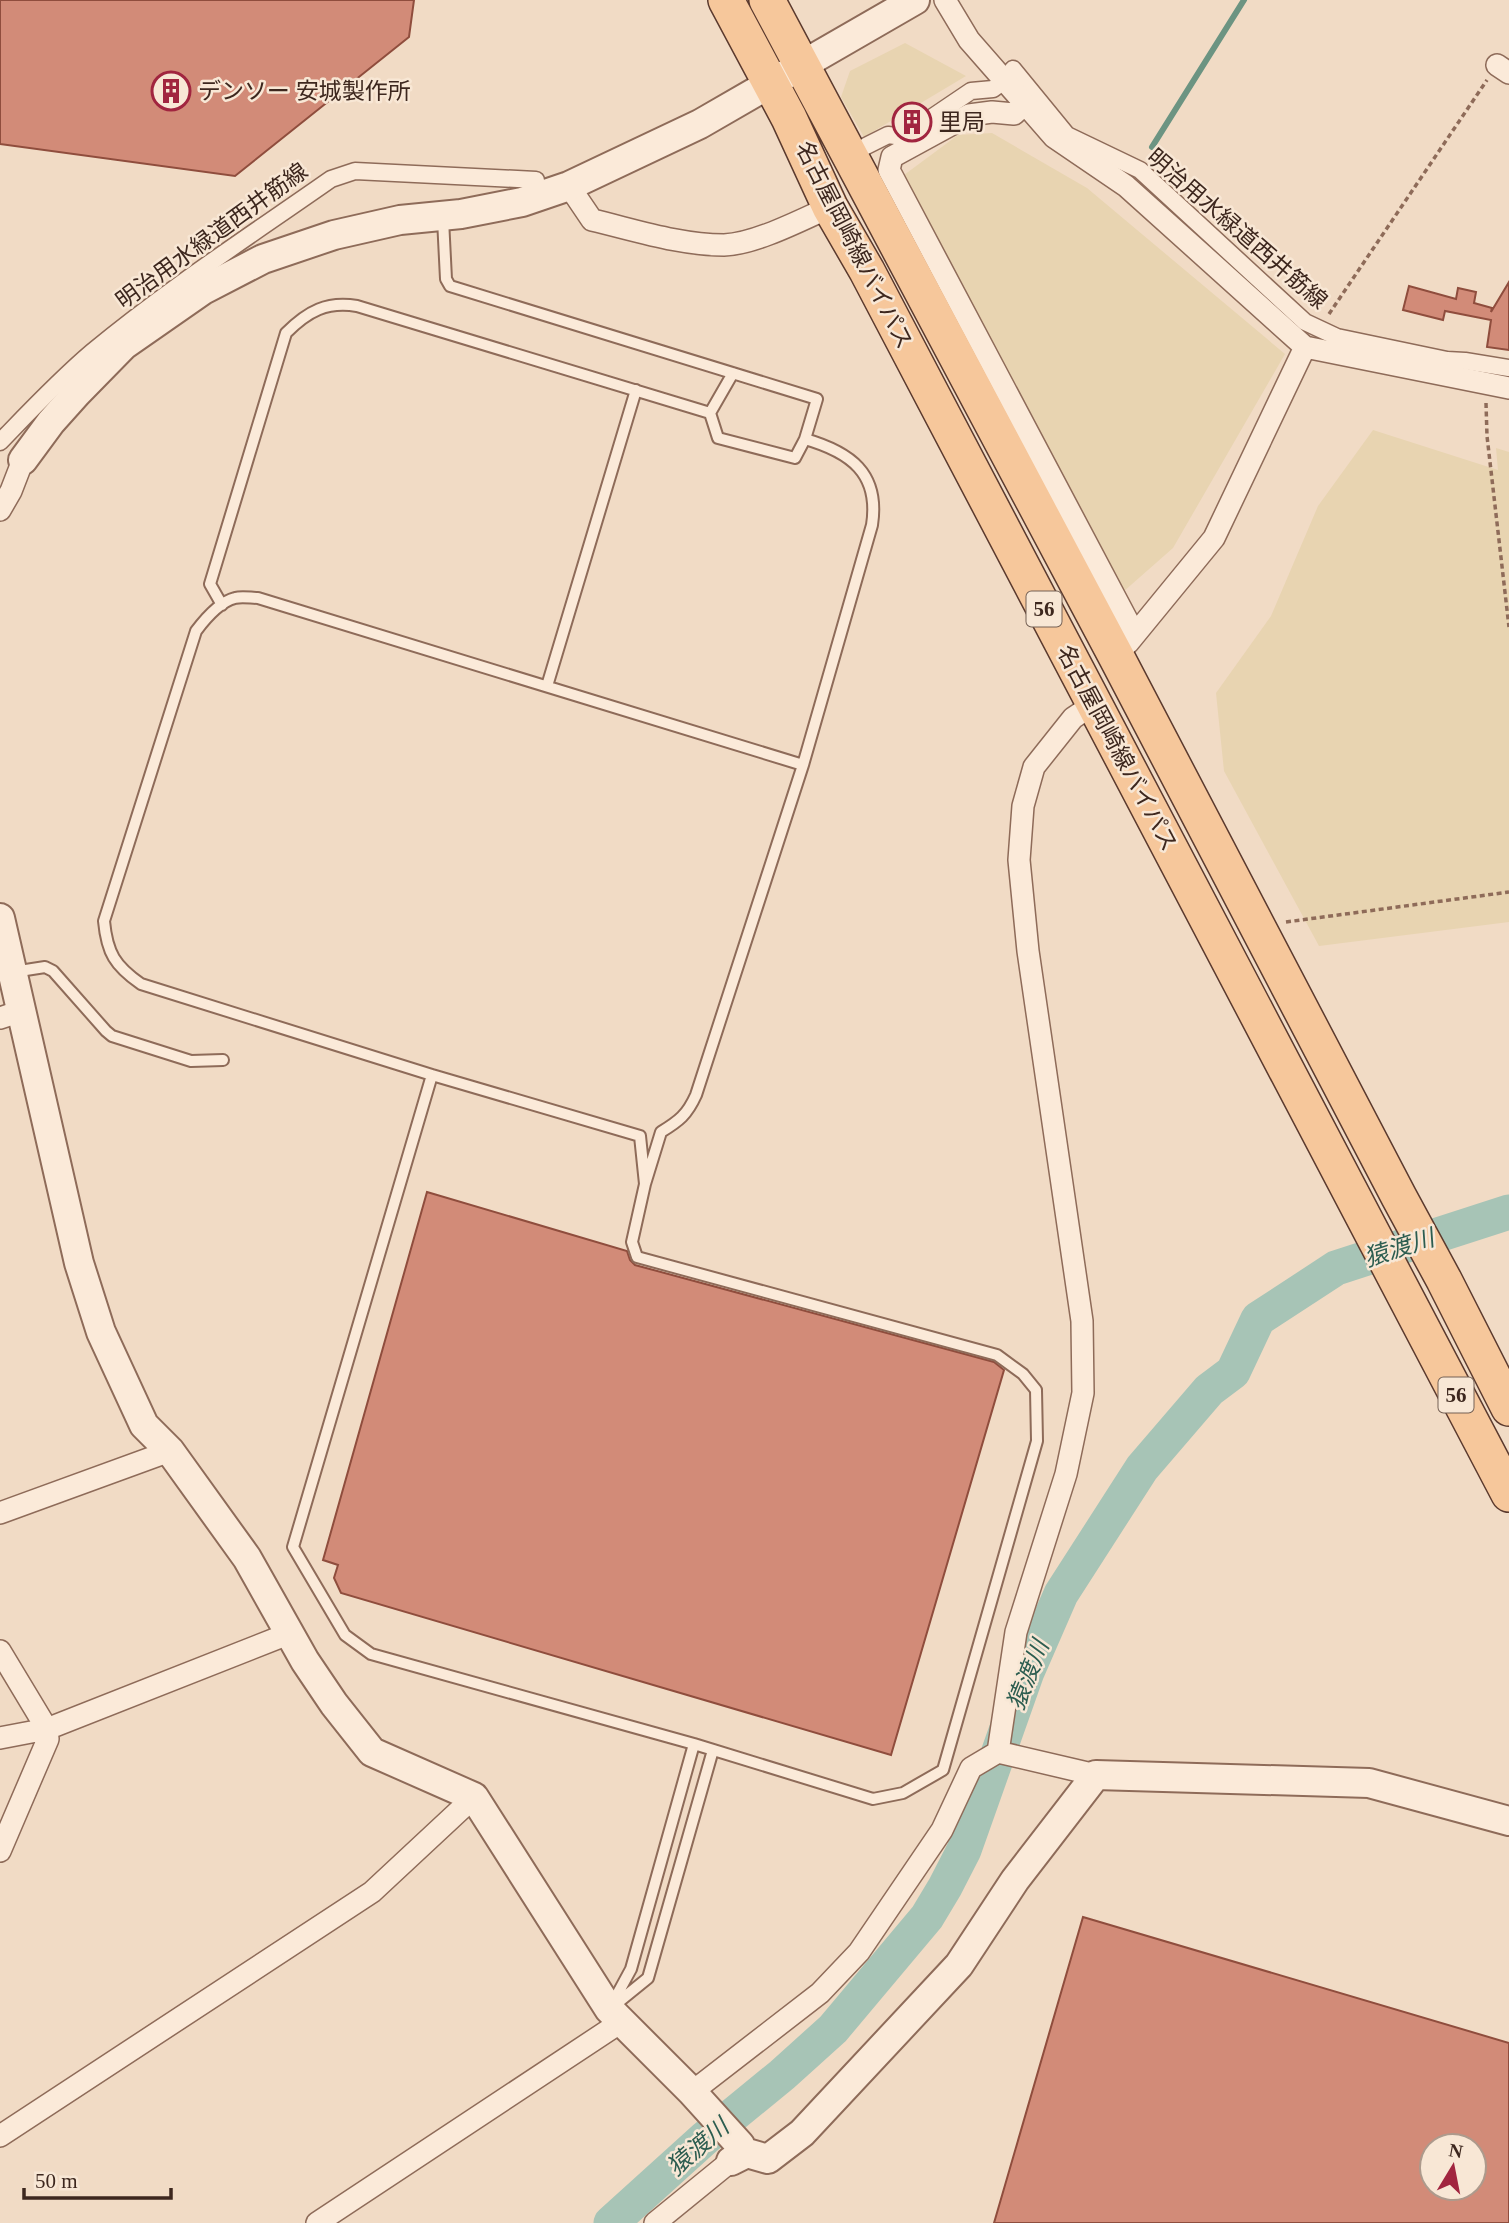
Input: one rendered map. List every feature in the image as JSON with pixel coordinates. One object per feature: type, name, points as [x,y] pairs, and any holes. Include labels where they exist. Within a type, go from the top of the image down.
[{"type":"main road","name":"名古屋岡崎線バイパス","points":[[726,0],[789,118],[830,207],[867,271],[1509,1494]]},
{"type":"main road","name":"名古屋岡崎線バイパス","points":[[767,0],[1125,646],[1258,926],[1509,1408]]},
{"type":"street","points":[[0,487],[51,422],[124,345],[203,290],[263,260],[334,235],[400,220],[442,216],[522,202],[569,186],[699,124],[915,0]]},
{"type":"street","points":[[945,0],[969,40],[1054,137],[1126,187],[1312,338],[1499,386]]},
{"type":"street","name":"明治用水緑道西井筋線","points":[[866,146],[888,135],[903,137],[971,91],[993,89],[1004,81],[1013,69],[1068,135],[1140,170],[1305,322],[1312,338],[1337,337],[1415,354],[1509,368]]},
{"type":"street","points":[[1025,104],[1014,114],[992,111],[969,115],[892,156],[889,170],[1125,646],[1214,538],[1312,338]]},
{"type":"street","name":"明治用水緑道西井筋線","points":[[0,442],[44,396],[91,353],[159,299],[331,178],[355,172],[536,180]]},
{"type":"street","points":[[569,186],[592,220],[682,240],[726,245],[766,235],[830,207]]},
{"type":"street","points":[[0,510],[23,460]]},
{"type":"street","points":[[998,1752],[1016,1632],[1066,1474],[1083,1393],[1082,1321],[1028,951],[1020,860],[1023,806],[1034,767],[1073,719],[1094,704]]},
{"type":"street","points":[[0,918],[13,972],[11,1014],[79,1262],[101,1332],[144,1425],[170,1451],[247,1558],[288,1634],[334,1704],[372,1752],[474,1797],[615,2016],[692,2092],[739,2153],[768,2159],[802,2133],[909,2021],[960,1965],[1015,1880],[1096,1775]]},
{"type":"street","points":[[0,1513],[170,1451]]},
{"type":"street","points":[[0,1738],[47,1729],[288,1634]]},
{"type":"street","points":[[0,1651],[47,1729],[48,1739],[0,1850]]},
{"type":"street","points":[[692,2092],[820,1993],[859,1952],[942,1830],[971,1768],[998,1752],[1096,1775],[1369,1783],[1509,1821]]},
{"type":"street","points":[[0,2136],[372,1892],[474,1797]]},
{"type":"street","points":[[317,2223],[615,2016]]},
{"type":"street","points":[[655,2223],[739,2153]]},
{"type":"lane","points":[[442,216],[446,279],[450,286],[733,373],[817,399],[805,439],[795,458],[718,438],[710,412],[733,373]]},
{"type":"lane","points":[[222,605],[209,584],[286,333],[302,317],[338,303],[357,306],[710,412]]},
{"type":"lane","points":[[547,686],[636,390]]},
{"type":"lane","points":[[432,1075],[293,1547],[345,1635],[371,1654],[694,1744],[873,1799],[903,1793],[943,1770],[1037,1441],[1036,1390],[1023,1374],[997,1356],[637,1257],[632,1242],[645,1184],[661,1132],[677,1123],[689,1111],[696,1095],[803,765],[872,525],[874,508],[867,479],[850,458],[805,439]]},
{"type":"lane","points":[[645,1184],[640,1136],[432,1075],[141,984],[122,971],[111,956],[104,921],[196,631],[206,618],[235,598],[258,598],[803,765]]},
{"type":"lane","points":[[13,972],[45,967],[53,971],[112,1036],[191,1061],[223,1060]]},
{"type":"lane","points":[[615,2016],[631,1969],[694,1744]]},
{"type":"lane","points":[[615,2016],[648,1978],[713,1750]]},
{"type":"path","points":[[1312,338],[1365,258],[1503,69]]},
{"type":"path","points":[[1499,386],[1487,436],[1509,626]]},
{"type":"path","points":[[1258,926],[1509,892]]},
{"type":"shaded area","points":[[905,43],[966,76],[864,137],[841,97],[850,71]]},
{"type":"shaded area","points":[[992,133],[1087,188],[1285,354],[1173,548],[1123,592],[904,175],[958,135]]},
{"type":"shaded area","points":[[1373,430],[1498,470],[1496,448],[1509,452],[1509,922],[1319,946],[1224,771],[1216,693],[1271,616],[1318,506]]},
{"type":"building","name":"デンソー 安城製作所","points":[[0,0],[414,0],[409,37],[235,176],[0,144]]},
{"type":"building","points":[[1509,282],[1509,350],[1487,347],[1491,320],[1445,311],[1443,320],[1403,310],[1409,286],[1456,299],[1458,288],[1476,292],[1474,303],[1492,308],[1491,312]]},
{"type":"building","points":[[427,1192],[627,1251],[635,1265],[994,1362],[1004,1370],[891,1755],[341,1593],[334,1578],[338,1565],[323,1560]]},
{"type":"building","points":[[1083,1917],[1509,2043],[1509,2223],[994,2223]]},
{"type":"waterway","points":[[1152,147],[1244,0]]},
{"type":"waterway","name":"猿渡川","points":[[611,2223],[705,2138],[833,2029],[927,1917],[964,1850],[1027,1672],[1061,1594],[1142,1468],[1209,1390],[1233,1372],[1258,1319],[1336,1268],[1509,1212]]},
{"type":"place","name":"デンソー 安城製作所","points":[[171,91]]},
{"type":"place","name":"里局","points":[[912,122]]}]
